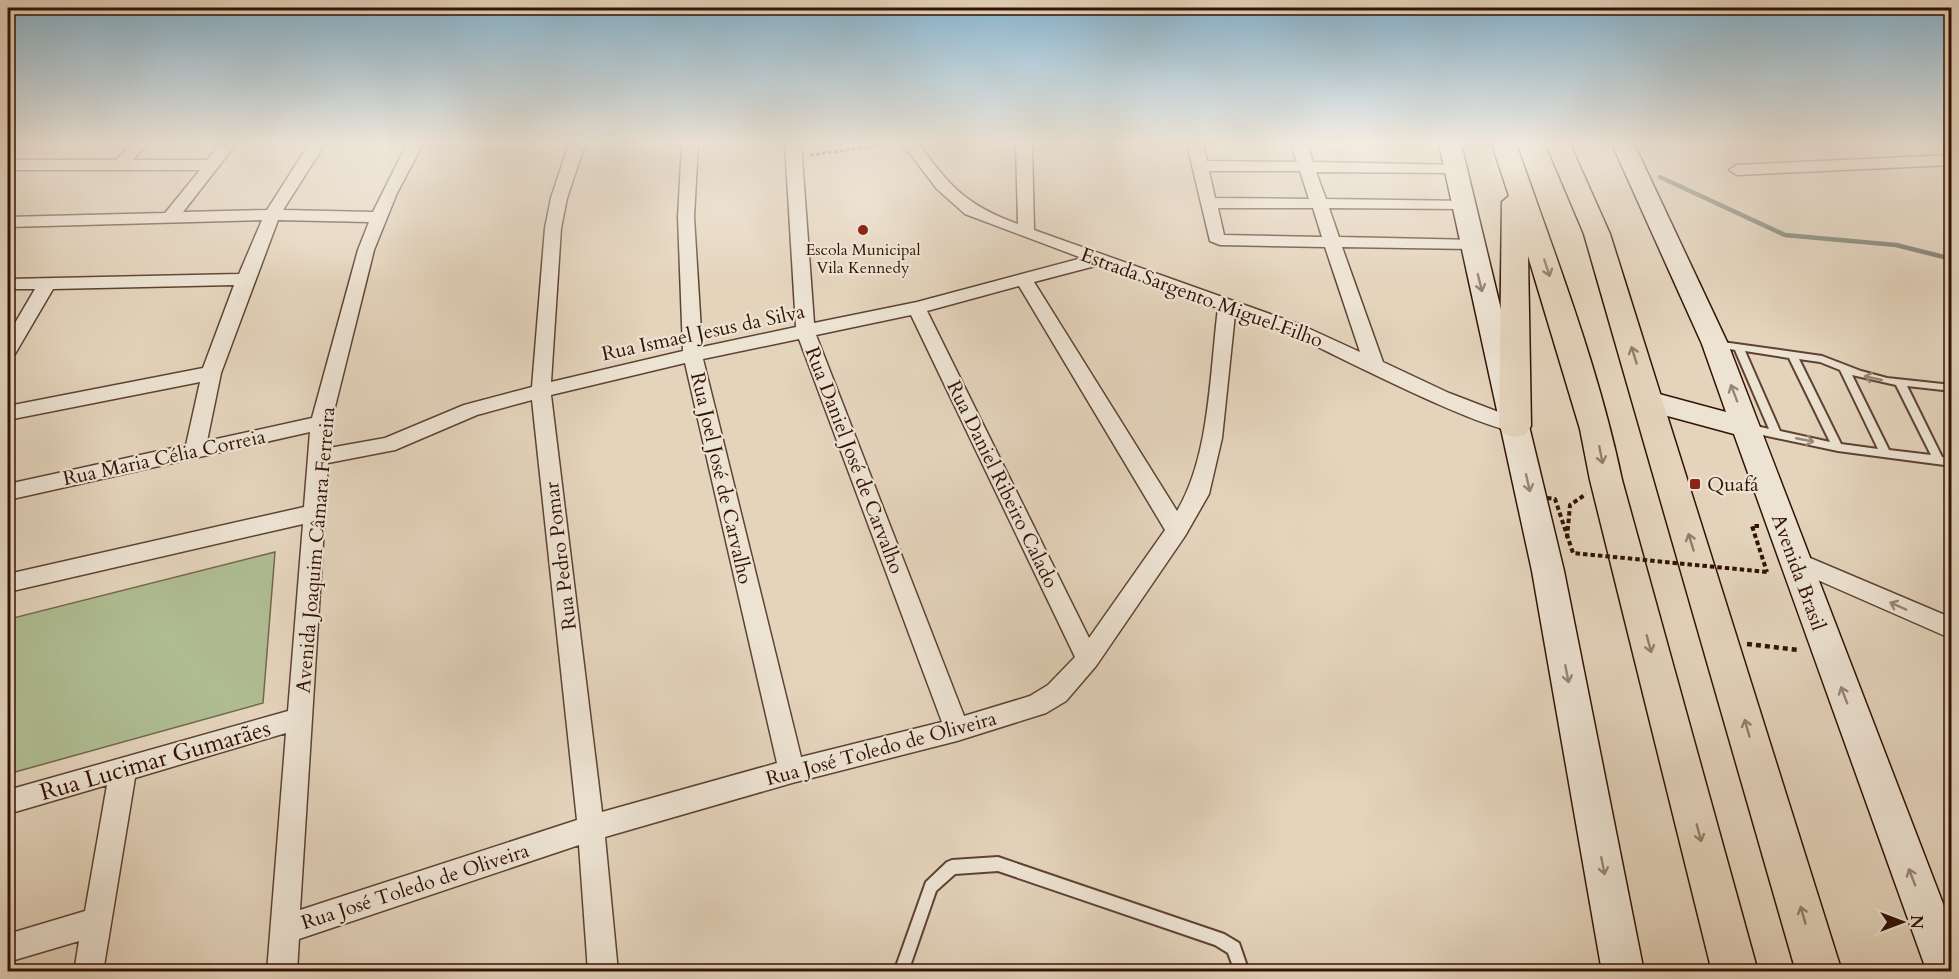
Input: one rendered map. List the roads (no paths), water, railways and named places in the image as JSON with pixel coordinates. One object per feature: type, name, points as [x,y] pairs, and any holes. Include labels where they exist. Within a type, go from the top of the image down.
[{"type":"highway","points":[[1511,190],[1515,426]]},
{"type":"highway","points":[[1520,190],[1573,349],[1596,429],[1606,480],[1735,972]]},
{"type":"highway","points":[[1578,190],[1597,234],[1721,639],[1819,972]]},
{"type":"street","points":[[169,219],[192,190]]},
{"type":"street","points":[[195,451],[212,373],[245,279],[272,215],[288,190]]},
{"type":"street","name":"Avenida Joaquim Câmara Ferreira","points":[[282,972],[302,718],[321,423],[366,250],[391,190]]},
{"type":"street","name":"Rua Pedro Pomar","points":[[562,190],[553,228],[541,391],[591,828],[603,972]]},
{"type":"street","name":"Rua Joel José de Carvalho","points":[[687,190],[686,217],[693,355],[792,771]]},
{"type":"street","name":"Rua Daniel José de Carvalho","points":[[797,190],[806,333],[957,730]]},
{"type":"street","name":"Estrada Sargento Miguel Filho","points":[[944,190],[962,207],[983,217],[1294,328],[1443,398],[1515,426]]},
{"type":"street","points":[[1025,190],[1026,231]]},
{"type":"street","points":[[1205,190],[1215,233],[1220,240],[1229,242],[1471,244]]},
{"type":"street","points":[[1314,190],[1374,365]]},
{"type":"street","points":[[1460,190],[1548,571],[1623,972]]},
{"type":"street","name":"Avenida Brasil","points":[[1647,190],[1727,345],[1762,432],[1796,561],[1948,972]]},
{"type":"street","points":[[1208,203],[1463,204]]},
{"type":"street","points":[[8,222],[272,215],[380,217]]},
{"type":"street","name":"Rua Ismael Jesus da Silva","points":[[319,457],[388,445],[461,413],[541,391],[693,355],[917,308],[1025,281],[1100,259]]},
{"type":"street","points":[[8,284],[245,279]]},
{"type":"street","points":[[1025,281],[1177,530]]},
{"type":"street","points":[[8,349],[47,284]]},
{"type":"street","name":"Rua José Toledo de Oliveira","points":[[286,929],[591,828],[792,771],[957,730],[1036,705],[1057,693],[1088,659],[1177,530],[1198,494],[1205,474],[1227,305]]},
{"type":"street","name":"Rua Daniel Ribeiro Calado","points":[[917,308],[1088,659]]},
{"type":"street","points":[[8,413],[212,373]]},
{"type":"street","points":[[1648,401],[1762,432]]},
{"type":"street","name":"Rua Maria Célia Correia","points":[[8,492],[321,423]]},
{"type":"street","points":[[8,583],[315,513]]},
{"type":"street","points":[[1796,561],[1952,629]]},
{"type":"street","name":"Rua Lucimar Gumarães","points":[[8,802],[302,718]]},
{"type":"street","points":[[88,972],[123,770]]},
{"type":"street","points":[[8,948],[98,921]]},
{"type":"lane","points":[[1727,345],[1822,360],[1845,370],[1900,383],[1952,388]]},
{"type":"lane","points":[[1792,354],[1838,447]]},
{"type":"lane","points":[[1845,370],[1886,454]]},
{"type":"lane","points":[[1900,383],[1938,460]]},
{"type":"lane","points":[[1762,432],[1838,447],[1952,462]]},
{"type":"lane","points":[[901,972],[931,887],[952,867],[998,864],[1219,939],[1234,948],[1242,972]]},
{"type":"waterway","points":[[1687,190],[1785,235],[1896,245],[1952,259]]},
{"type":"place","name":"Escola Municipal Vila Kennedy","points":[[863,230]]},
{"type":"place","name":"Quafá","points":[[1695,484]]}]
